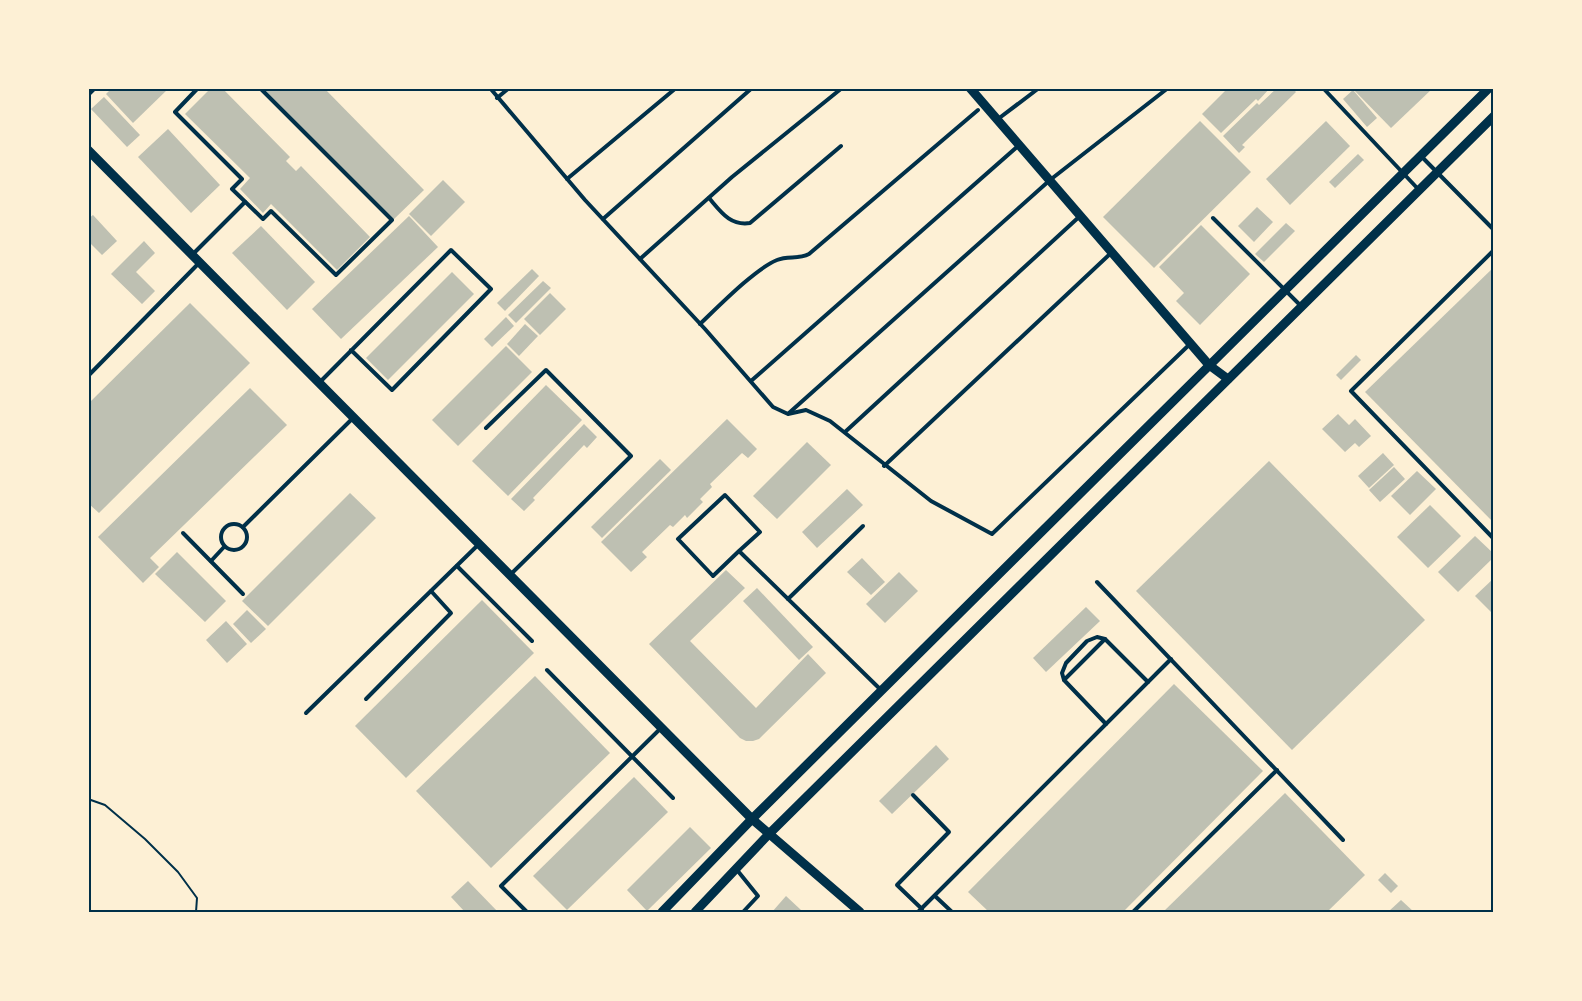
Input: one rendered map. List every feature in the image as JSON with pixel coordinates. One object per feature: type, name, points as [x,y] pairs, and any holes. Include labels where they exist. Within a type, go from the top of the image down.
[{"type":"street","points":[[970,88],[1209,365],[1228,379]]},
{"type":"street","points":[[662,912],[752,819],[1489,88]]},
{"type":"street","points":[[695,912],[768,835],[1494,116]]},
{"type":"street","points":[[88,150],[768,835],[860,912]]},
{"type":"lane","points":[[88,95],[95,88]]},
{"type":"lane","points":[[198,88],[174,112],[242,179],[232,189],[263,219],[271,211],[336,275],[392,220],[260,88]]},
{"type":"lane","points":[[490,88],[567,179],[773,406],[788,414],[806,410],[830,421],[931,501],[992,534],[1191,344]]},
{"type":"lane","points":[[497,98],[509,88]]},
{"type":"lane","points":[[567,179],[676,88]]},
{"type":"lane","points":[[603,219],[752,88]]},
{"type":"lane","points":[[640,260],[835,90],[842,88]]},
{"type":"lane","points":[[997,120],[1039,88]]},
{"type":"lane","points":[[788,414],[1050,180],[1168,88]]},
{"type":"lane","points":[[1323,88],[1419,190]]},
{"type":"lane","points":[[700,324],[763,267],[786,257],[801,258],[809,254],[978,110]]},
{"type":"lane","points":[[751,381],[1020,145]]},
{"type":"lane","points":[[709,198],[724,216],[733,222],[750,223],[841,146]]},
{"type":"lane","points":[[1421,156],[1494,230]]},
{"type":"lane","points":[[192,254],[245,202]]},
{"type":"lane","points":[[845,432],[1080,216]]},
{"type":"lane","points":[[1213,218],[1301,306]]},
{"type":"lane","points":[[320,383],[351,350],[451,250],[491,290],[392,390],[351,350]]},
{"type":"lane","points":[[1494,250],[1351,391],[1494,539]]},
{"type":"lane","points":[[884,466],[1112,252]]},
{"type":"lane","points":[[88,376],[200,262]]},
{"type":"lane","points":[[486,428],[546,370],[631,456],[510,575]]},
{"type":"lane","points":[[243,527],[354,417]]},
{"type":"lane","points":[[725,495],[760,532],[739,551],[713,576],[678,539],[725,495]]},
{"type":"lane","points":[[233,524],[243,527],[248,537],[245,546],[233,551],[225,547],[221,535],[225,528],[233,524]]},
{"type":"lane","points":[[788,599],[863,526]]},
{"type":"lane","points":[[183,533],[243,594]]},
{"type":"lane","points":[[306,713],[480,544]]},
{"type":"lane","points":[[211,561],[225,547]]},
{"type":"lane","points":[[739,551],[882,690]]},
{"type":"lane","points":[[457,566],[532,640]]},
{"type":"lane","points":[[1097,582],[1343,840]]},
{"type":"lane","points":[[366,699],[451,613],[431,591]]},
{"type":"lane","points":[[1106,724],[1064,680],[1062,673],[1065,663],[1087,641],[1097,637],[1105,639],[1148,682]]},
{"type":"lane","points":[[1064,680],[1105,639]]},
{"type":"lane","points":[[913,795],[949,832],[897,885],[920,911],[1171,659]]},
{"type":"lane","points":[[547,670],[673,798]]},
{"type":"lane","points":[[527,912],[501,886],[662,728]]},
{"type":"lane","points":[[1133,912],[1277,770]]},
{"type":"lane","points":[[736,869],[758,897],[742,912]]},
{"type":"lane","points":[[935,896],[952,912]]},
{"type":"path","points":[[88,799],[105,805],[145,839],[178,872],[197,898],[196,912]]},
{"type":"building","points":[[112,88],[169,88],[133,123],[106,94]]},
{"type":"building","points":[[211,88],[222,88],[290,157],[286,161],[296,171],[301,166],[370,237],[337,270],[271,204],[263,213],[240,189],[250,178],[185,114]]},
{"type":"building","points":[[263,88],[324,88],[424,190],[393,220]]},
{"type":"building","points":[[1228,88],[1270,88],[1221,133],[1202,114]]},
{"type":"building","points":[[1277,88],[1292,88],[1296,92],[1242,145],[1245,147],[1239,153],[1223,136],[1257,103],[1259,105]]},
{"type":"building","points":[[1352,88],[1433,88],[1391,128]]},
{"type":"building","points":[[1353,90],[1377,118],[1367,127],[1343,99]]},
{"type":"building","points":[[104,97],[140,135],[127,147],[91,109]]},
{"type":"building","points":[[1200,121],[1251,172],[1154,268],[1103,217]]},
{"type":"building","points":[[1326,121],[1350,146],[1290,205],[1266,179]]},
{"type":"building","points":[[168,129],[220,185],[191,213],[138,157]]},
{"type":"building","points":[[1358,154],[1364,160],[1335,188],[1329,182]]},
{"type":"building","points":[[443,180],[465,202],[431,236],[409,214]]},
{"type":"building","points":[[1257,207],[1273,222],[1254,242],[1238,226]]},
{"type":"building","points":[[93,215],[117,241],[102,255],[88,241],[88,219]]},
{"type":"building","points":[[409,216],[438,247],[341,339],[312,309]]},
{"type":"building","points":[[1286,223],[1295,231],[1264,262],[1255,254]]},
{"type":"building","points":[[1201,225],[1250,274],[1200,325],[1176,301],[1184,293],[1159,267]]},
{"type":"building","points":[[261,226],[315,282],[287,310],[232,253]]},
{"type":"building","points":[[144,241],[155,253],[136,272],[155,291],[142,304],[111,274]]},
{"type":"building","points":[[1494,267],[1494,523],[1365,392]]},
{"type":"building","points":[[532,269],[539,276],[505,311],[497,303]]},
{"type":"building","points":[[452,272],[474,294],[388,380],[366,358]]},
{"type":"building","points":[[543,281],[551,288],[516,323],[508,315]]},
{"type":"building","points":[[550,293],[566,309],[540,335],[524,319]]},
{"type":"building","points":[[190,303],[250,363],[99,513],[88,503],[88,404]]},
{"type":"building","points":[[506,317],[514,326],[492,347],[484,339]]},
{"type":"building","points":[[525,324],[538,336],[519,356],[507,344]]},
{"type":"building","points":[[506,346],[532,372],[458,446],[432,420]]},
{"type":"building","points":[[1356,355],[1361,360],[1341,380],[1336,375]]},
{"type":"building","points":[[546,385],[582,420],[508,496],[472,461]]},
{"type":"building","points":[[250,388],[287,425],[150,558],[159,567],[143,583],[98,537]]},
{"type":"building","points":[[1338,414],[1349,425],[1355,419],[1371,436],[1359,447],[1355,443],[1345,452],[1322,429]]},
{"type":"building","points":[[727,419],[757,449],[748,458],[742,453],[710,484],[712,487],[700,499],[703,502],[687,518],[685,515],[673,527],[670,525],[642,552],[647,557],[631,572],[601,542]]},
{"type":"building","points":[[584,424],[597,437],[587,448],[584,445],[533,498],[535,500],[524,511],[511,499]]},
{"type":"building","points":[[807,442],[831,465],[777,519],[753,496]]},
{"type":"building","points":[[1383,453],[1394,465],[1369,488],[1358,476]]},
{"type":"building","points":[[660,459],[671,470],[602,538],[591,527]]},
{"type":"building","points":[[1269,461],[1425,620],[1292,750],[1136,591]]},
{"type":"building","points":[[1394,467],[1405,479],[1380,502],[1369,490]]},
{"type":"building","points":[[1417,471],[1436,489],[1410,515],[1391,496]]},
{"type":"building","points":[[847,489],[863,505],[817,548],[802,532]]},
{"type":"building","points":[[350,493],[376,518],[268,626],[242,601]]},
{"type":"building","points":[[1430,505],[1461,536],[1428,568],[1397,537]]},
{"type":"building","points":[[1475,536],[1494,554],[1494,557],[1458,592],[1438,572]]},
{"type":"building","points":[[177,552],[226,601],[205,622],[155,574]]},
{"type":"building","points":[[862,558],[885,582],[871,595],[847,572]]},
{"type":"building","points":[[726,570],[745,588],[690,641],[756,708],[808,654],[826,673],[759,739],[753,741],[740,738],[649,644]]},
{"type":"building","points":[[899,572],[918,591],[885,623],[866,604]]},
{"type":"building","points":[[1494,578],[1494,615],[1475,596]]},
{"type":"building","points":[[757,588],[813,647],[799,660],[743,601]]},
{"type":"building","points":[[482,600],[534,653],[406,778],[355,726]]},
{"type":"building","points":[[1086,607],[1100,621],[1046,672],[1033,658]]},
{"type":"building","points":[[247,610],[266,629],[251,643],[233,624]]},
{"type":"building","points":[[226,621],[247,644],[227,663],[206,640]]},
{"type":"building","points":[[535,676],[610,753],[491,868],[416,791]]},
{"type":"building","points":[[1174,684],[1263,771],[1123,912],[989,912],[968,892]]},
{"type":"building","points":[[936,745],[949,759],[892,814],[879,801]]},
{"type":"building","points":[[634,777],[668,812],[567,910],[533,876]]},
{"type":"building","points":[[1285,793],[1365,875],[1327,912],[1163,912]]},
{"type":"building","points":[[690,827],[711,848],[647,911],[627,890]]},
{"type":"building","points":[[1385,873],[1398,886],[1391,893],[1378,880]]},
{"type":"building","points":[[468,881],[498,912],[465,912],[451,897]]},
{"type":"building","points":[[786,896],[801,910],[772,912]]},
{"type":"building","points":[[1401,900],[1414,912],[1388,912]]}]
